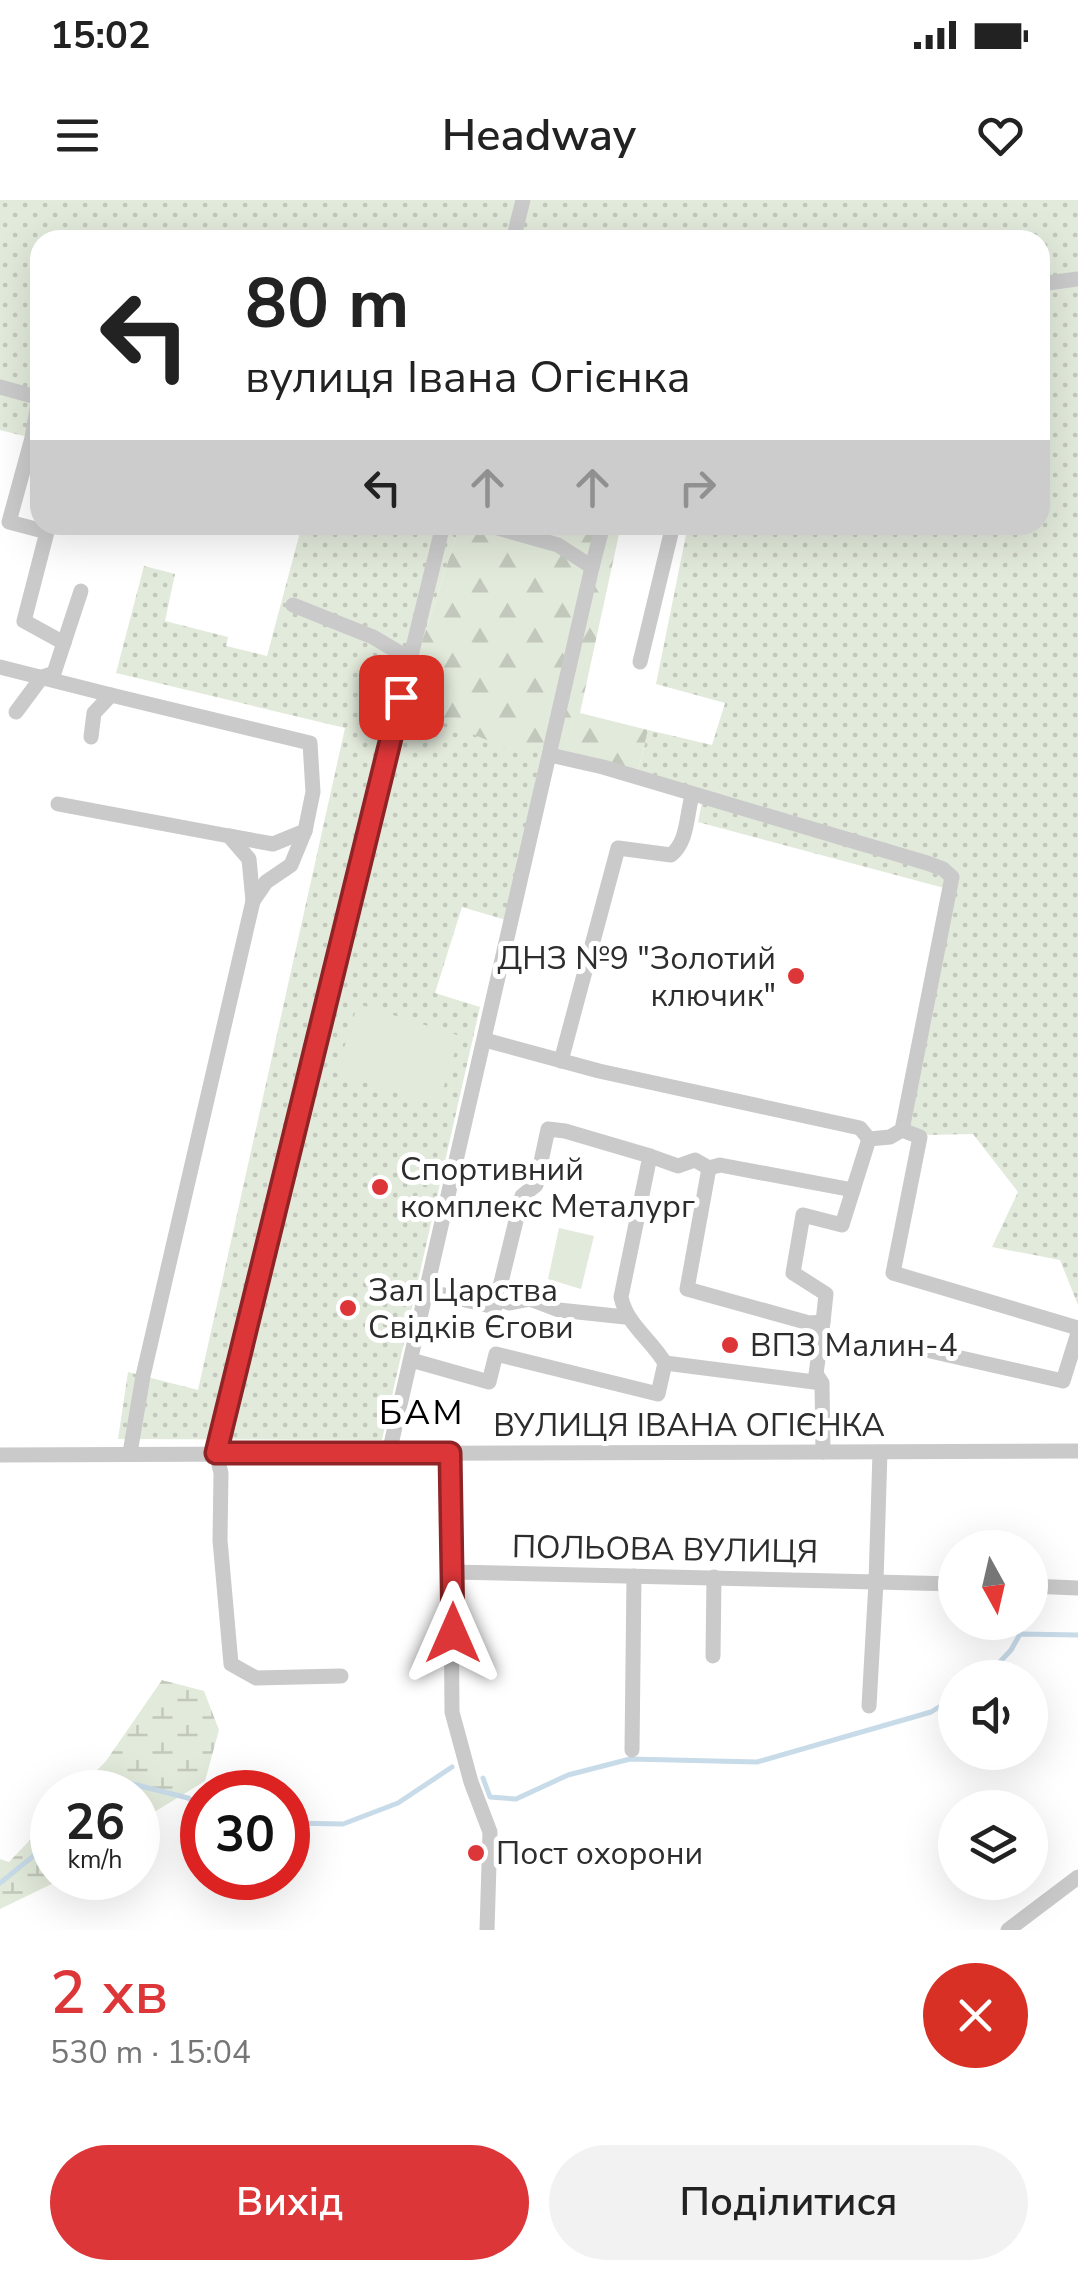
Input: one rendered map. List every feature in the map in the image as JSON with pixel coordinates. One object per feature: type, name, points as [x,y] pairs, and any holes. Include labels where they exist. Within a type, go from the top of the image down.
[{"type":"street","points":[[516,230],[523,200]]},
{"type":"street","points":[[1050,283],[1078,279]]},
{"type":"street","points":[[0,387],[30,395]]},
{"type":"street","points":[[30,445],[9,522],[30,528]]},
{"type":"street","points":[[46,535],[24,621],[64,642]]},
{"type":"street","points":[[341,1676],[256,1678],[231,1664],[220,1540],[221,1473],[216,1453],[441,535]]},
{"type":"street","points":[[522,535],[558,545],[592,567]]},
{"type":"street","points":[[389,1452],[600,535]]},
{"type":"street","points":[[640,662],[670,535]]},
{"type":"street","points":[[16,712],[42,677],[54,673],[80,591]]},
{"type":"street","points":[[293,604],[373,637],[410,659]]},
{"type":"street","points":[[0,666],[310,743],[313,792],[305,831],[292,865],[266,882],[253,901]]},
{"type":"street","points":[[91,737],[94,713],[111,694]]},
{"type":"street","points":[[550,755],[603,767],[927,863],[952,877],[902,1130]]},
{"type":"street","points":[[561,1060],[618,848],[670,855],[681,847],[686,834],[684,823],[692,796]]},
{"type":"street","points":[[58,804],[273,844],[305,831]]},
{"type":"street","points":[[130,1453],[143,1376],[253,901],[249,859],[229,836]]},
{"type":"street","points":[[486,1040],[860,1128],[868,1139]]},
{"type":"street","points":[[427,1292],[495,1307],[522,1196],[536,1185],[548,1129],[678,1166],[695,1160],[710,1168],[720,1166],[853,1190]]},
{"type":"street","points":[[868,1139],[902,1130],[920,1137],[893,1274],[1078,1330],[1063,1382],[917,1348]]},
{"type":"street","points":[[824,1452],[822,1384],[816,1374],[826,1294],[793,1273],[803,1214],[842,1225],[868,1139]]},
{"type":"street","points":[[625,1317],[620,1296],[650,1156]]},
{"type":"street","points":[[710,1168],[687,1289],[809,1322],[823,1322]]},
{"type":"street","points":[[411,1360],[489,1382],[496,1354],[658,1394],[665,1363],[650,1338],[625,1317],[559,1310],[530,1299],[510,1303],[497,1299]]},
{"type":"street","points":[[665,1363],[822,1384]]},
{"type":"street","name":"ВУЛИЦЯ ІВАНА ОГІЄНКА","points":[[0,1455],[1078,1451]]},
{"type":"street","points":[[869,1706],[880,1452]]},
{"type":"street","points":[[450,1453],[452,1712],[471,1782],[490,1832],[487,1930]]},
{"type":"street","name":"ПОЛЬОВА ВУЛИЦЯ","points":[[453,1572],[938,1584]]},
{"type":"street","points":[[632,1750],[634,1576]]},
{"type":"street","points":[[713,1656],[714,1577]]},
{"type":"street","points":[[1048,1587],[1078,1588]]},
{"type":"street","points":[[1008,1930],[1078,1877]]},
{"type":"green space","points":[[0,200],[1078,200],[1078,1305],[1060,1260],[992,1247],[1018,1192],[973,1134],[930,1135],[904,1130],[948,889],[698,822],[703,797],[637,776],[648,730],[712,745],[725,703],[656,684],[686,535],[1050,535],[1050,230],[30,230],[30,438],[0,430]]},
{"type":"green space","points":[[299,535],[457,535],[401,706],[543,746],[506,920],[462,907],[435,993],[480,1007],[382,1440],[118,1439],[128,1372],[198,1390],[345,728],[116,673],[144,566],[175,574],[165,621],[228,637],[226,646],[267,656]]},
{"type":"green space","points":[[457,535],[619,535],[580,713],[648,730],[637,776],[543,747],[520,753],[401,706]]},
{"type":"green space","points":[[358,1004],[460,1036],[438,1105],[336,1073]]},
{"type":"green space","points":[[559,1228],[594,1236],[581,1289],[548,1279]]},
{"type":"green space","points":[[162,1680],[204,1691],[219,1730],[208,1770],[180,1770],[180,1796],[160,1809],[160,1770],[97,1770]]},
{"type":"green space","points":[[30,1840],[30,1894],[0,1909],[0,1859],[9,1862]]},
{"type":"waterway","points":[[1002,1660],[1020,1634],[1078,1635]]},
{"type":"waterway","points":[[483,1778],[490,1797],[516,1799],[568,1775],[630,1759],[757,1762],[938,1708]]},
{"type":"waterway","points":[[310,1823],[343,1824],[398,1803],[452,1767]]},
{"type":"waterway","points":[[160,1791],[180,1796]]},
{"type":"waterway","points":[[0,1883],[30,1859]]},
{"type":"place","name":"ДНЗ №9 \"Золотий ключик\"","points":[[796,976]]},
{"type":"place","name":"Спортивний комплекс Металург","points":[[380,1187]]},
{"type":"place","name":"Зал Царства Свідків Єгови","points":[[348,1308]]},
{"type":"place","name":"ВПЗ Малин-4","points":[[730,1345]]},
{"type":"place","name":"Пост охорони","points":[[476,1853]]},
{"type":"district","name":"БАМ","points":[[422,1412]]},
{"type":"route","points":[[401,697],[216,1453],[450,1453],[453,1633]]}]
